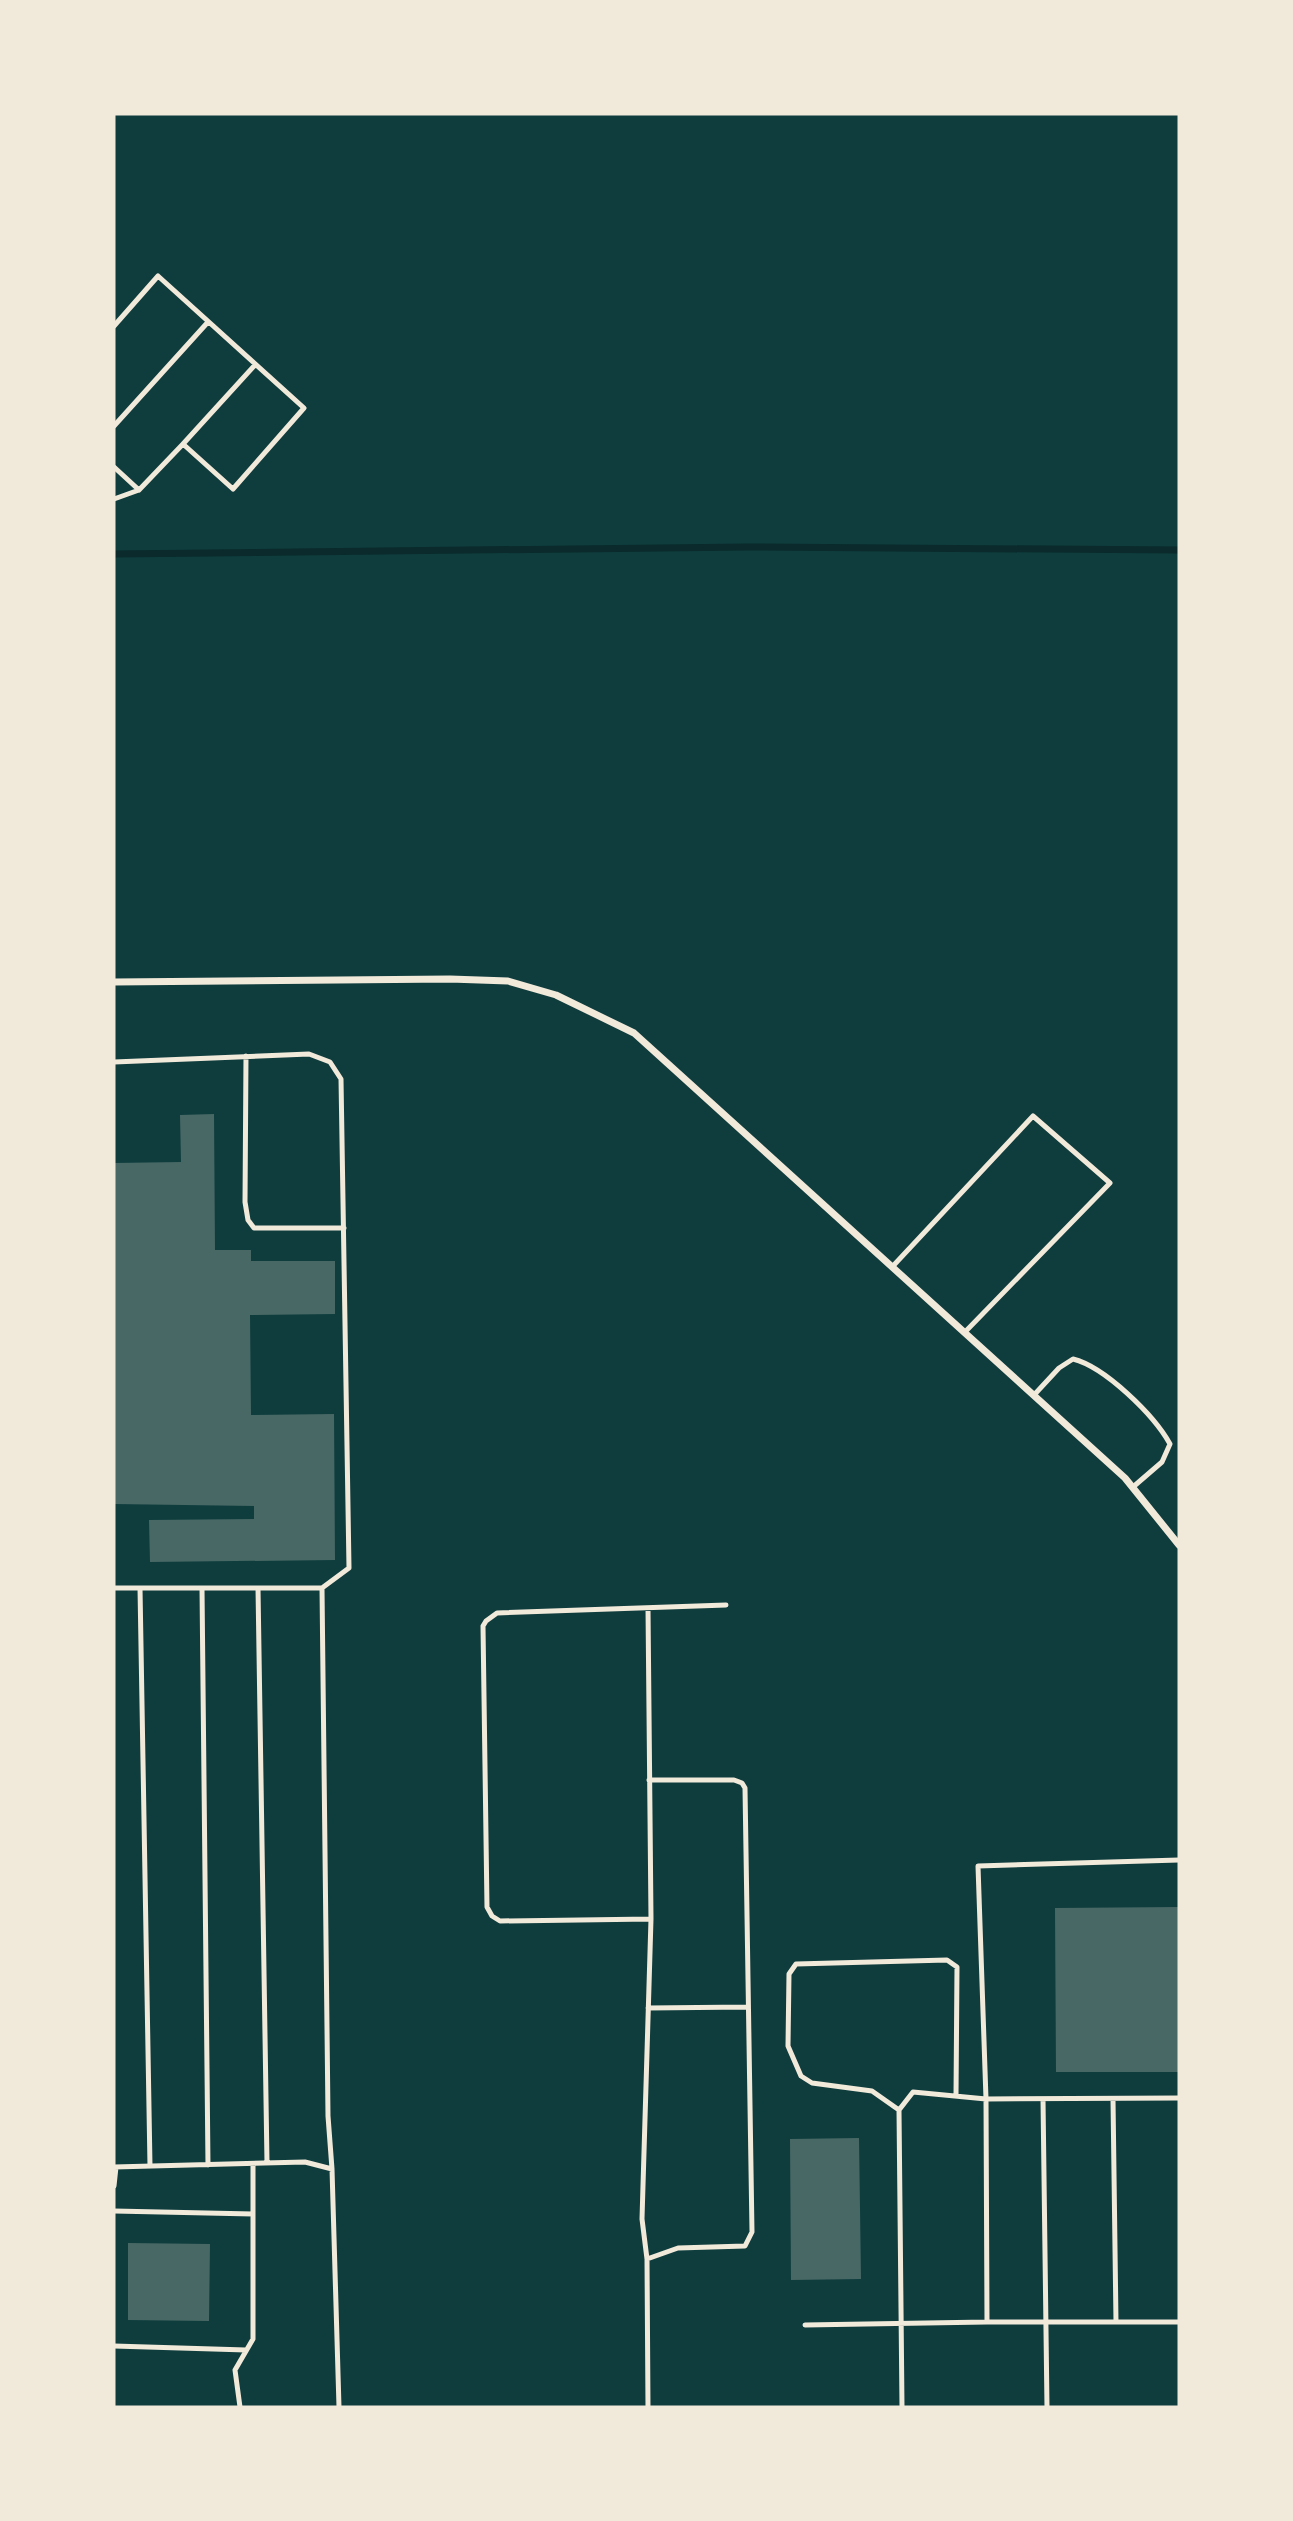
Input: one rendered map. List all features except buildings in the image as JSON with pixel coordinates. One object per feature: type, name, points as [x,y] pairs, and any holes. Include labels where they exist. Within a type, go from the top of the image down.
[{"type":"street","points":[[114,982],[450,979],[509,981],[556,995],[635,1033],[1133,1487],[1179,1545]]},
{"type":"lane","points":[[114,326],[158,276],[303,408],[233,489],[183,444]]},
{"type":"lane","points":[[114,426],[208,322]]},
{"type":"lane","points":[[114,499],[139,490],[255,365]]},
{"type":"lane","points":[[114,467],[139,490]]},
{"type":"lane","points":[[114,1062],[309,1054],[330,1062],[341,1079],[349,1568],[322,1588],[114,1588]]},
{"type":"lane","points":[[246,1056],[247,1220],[254,1228],[344,1228]]},
{"type":"lane","points":[[893,1266],[1033,1116],[1110,1183],[965,1332]]},
{"type":"lane","points":[[1034,1395],[1059,1368],[1073,1359],[1086,1362],[1104,1373],[1161,1429],[1170,1444],[1161,1462],[1133,1487]]},
{"type":"lane","points":[[140,1588],[150,2166]]},
{"type":"lane","points":[[202,1588],[208,2165]]},
{"type":"lane","points":[[258,1588],[267,2163]]},
{"type":"lane","points":[[322,1588],[328,2126],[332,2169],[340,2407]]},
{"type":"lane","points":[[651,1919],[500,1921],[492,1916],[487,1907],[483,1626],[486,1620],[497,1613],[726,1605]]},
{"type":"lane","points":[[648,1608],[651,1919],[642,2220],[647,2259],[648,2407]]},
{"type":"lane","points":[[647,2259],[678,2248],[745,2246],[752,2232],[745,1788],[742,1783],[734,1780],[649,1780]]},
{"type":"lane","points":[[987,2322],[986,2099],[978,1866],[1179,1860]]},
{"type":"lane","points":[[899,2110],[872,2091],[812,2083],[801,2076],[788,2046],[789,1974],[796,1964],[947,1960],[957,1967],[956,2096]]},
{"type":"lane","points":[[648,2008],[747,2007]]},
{"type":"lane","points":[[902,2407],[899,2110],[913,2092],[986,2099],[1179,2098]]},
{"type":"lane","points":[[1043,2099],[1047,2407]]},
{"type":"lane","points":[[1113,2099],[1116,2322]]},
{"type":"lane","points":[[114,2186],[115,2167],[305,2162],[332,2169]]},
{"type":"lane","points":[[240,2407],[235,2370],[253,2339],[253,2164]]},
{"type":"lane","points":[[114,2211],[253,2214]]},
{"type":"lane","points":[[804,2325],[1179,2322]]},
{"type":"lane","points":[[114,2346],[246,2350]]},
{"type":"waterway","points":[[114,554],[747,547],[1179,550]]}]
